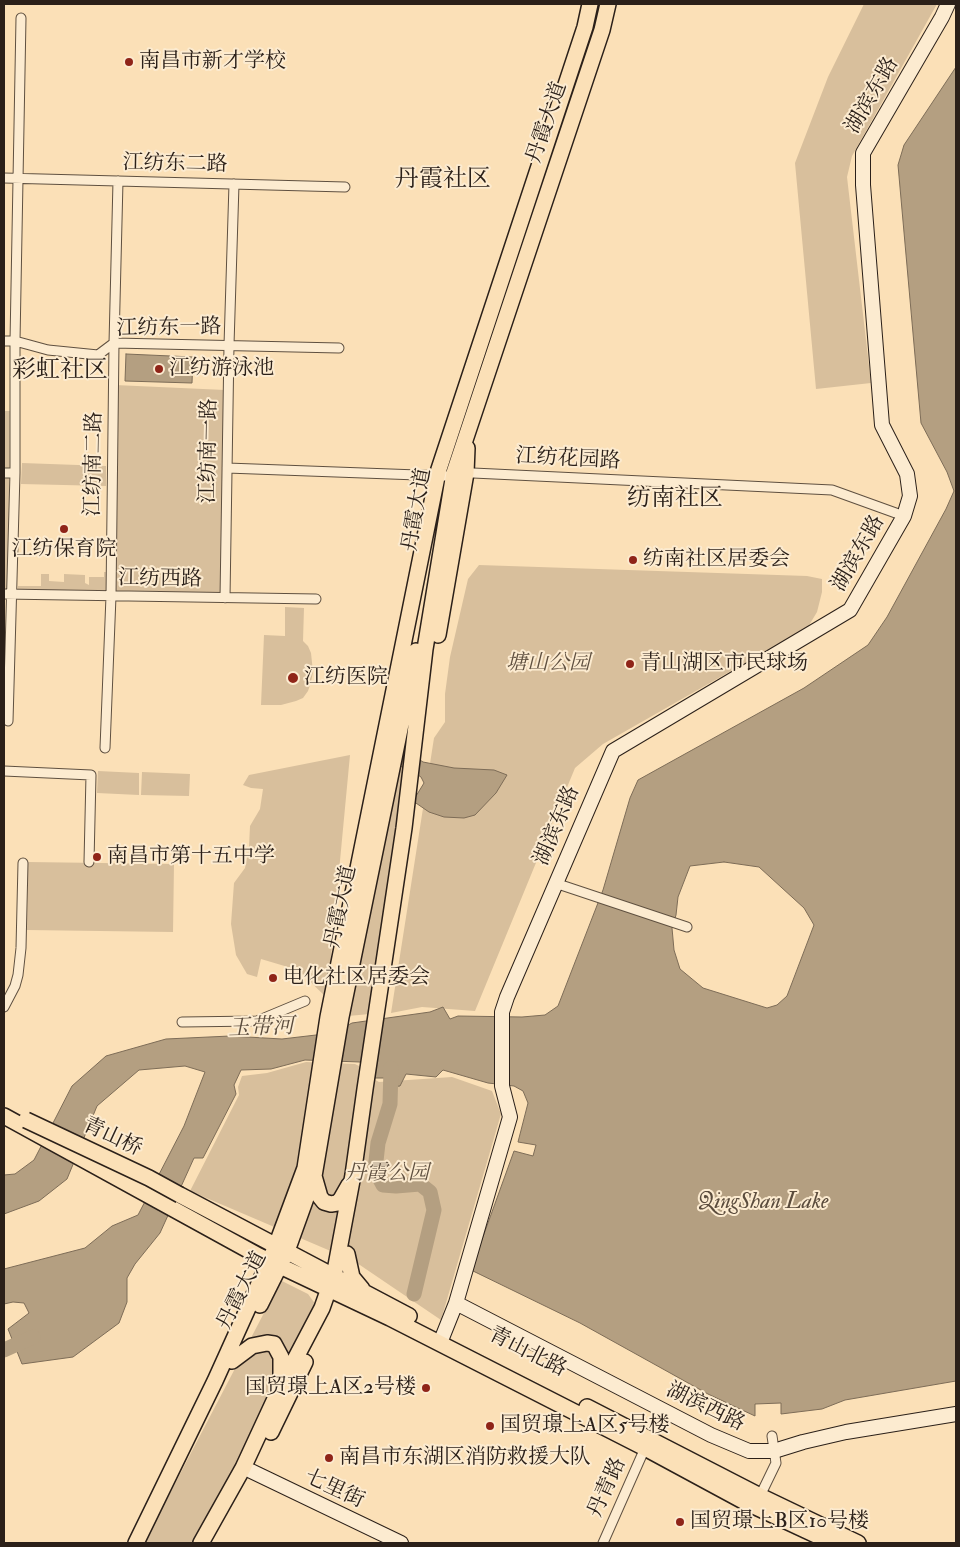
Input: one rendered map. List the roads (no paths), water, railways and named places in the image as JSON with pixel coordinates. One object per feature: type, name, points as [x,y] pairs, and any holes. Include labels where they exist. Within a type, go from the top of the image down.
[{"type":"main road","name":"丹霞大道","points":[[141,1543],[232,1361],[314,1176],[334,1017],[461,425],[583,35],[590,4]]},
{"type":"main road","name":"丹霞大道","points":[[201,1543],[242,1468],[281,1386],[336,1285],[380,1014],[406,885],[434,652],[450,474],[461,425],[600,38],[608,4]]},
{"type":"main road","name":"丹霞大道","points":[[210,1543],[251,1472],[324,1322],[347,1254],[361,1176],[370,1077]]},
{"type":"main road","name":"丹霞大道","points":[[281,1248],[294,1196],[305,1168],[325,1080]]},
{"type":"main road","points":[[4,1110],[27,1125]]},
{"type":"main road","points":[[4,1116],[27,1125]]},
{"type":"main road","name":"青山桥","points":[[27,1125],[149,1178],[180,1195]]},
{"type":"main road","name":"青山桥","points":[[27,1125],[174,1210]]},
{"type":"main road","points":[[314,1176],[320,1197],[324,1202],[331,1204],[337,1203],[342,1198],[353,1175]]},
{"type":"main road","name":"青山北路","points":[[180,1195],[281,1248],[336,1285]]},
{"type":"main road","points":[[246,1231],[260,1233],[268,1231],[276,1224],[294,1196]]},
{"type":"main road","name":"青山北路","points":[[174,1210],[274,1263],[336,1285],[371,1302],[745,1502],[833,1543]]},
{"type":"main road","points":[[240,1246],[252,1257],[256,1263],[257,1270],[247,1310]]},
{"type":"main road","points":[[347,1254],[352,1278],[371,1302]]},
{"type":"main road","name":"丹霞大道","points":[[136,1543],[215,1381],[247,1310],[274,1263]]},
{"type":"main road","points":[[324,1322],[332,1309],[342,1303],[371,1302]]},
{"type":"main road","name":"青山北路","points":[[441,1339],[858,1543]]},
{"type":"main road","points":[[232,1361],[252,1346],[267,1343],[274,1344],[281,1357],[281,1386]]},
{"type":"street","name":"湖滨东路","points":[[456,1303],[510,1117],[502,1086],[502,1012],[613,750],[850,610],[904,516],[910,496],[907,474],[882,425],[863,185],[863,154],[948,4]]},
{"type":"street","points":[[8,722],[8,594],[15,473],[21,18]]},
{"type":"street","name":"江纺东二路","points":[[4,178],[346,187]]},
{"type":"street","name":"江纺南二路","points":[[105,748],[111,596],[118,181]]},
{"type":"street","name":"江纺南一路","points":[[225,598],[229,344],[234,184]]},
{"type":"street","name":"江纺东一路","points":[[4,341],[48,350],[98,354],[114,343],[229,344],[339,348]]},
{"type":"street","name":"江纺花园路","points":[[227,468],[450,474],[832,490],[904,516]]},
{"type":"street","points":[[4,473],[15,473]]},
{"type":"street","name":"江纺西路","points":[[8,594],[316,599]]},
{"type":"street","points":[[4,771],[91,776],[89,862]]},
{"type":"street","points":[[4,1007],[15,986],[18,975],[23,863]]},
{"type":"street","points":[[556,883],[687,927]]},
{"type":"street","points":[[182,1022],[258,1021],[305,1001]]},
{"type":"street","points":[[441,1339],[456,1303]]},
{"type":"street","name":"湖滨西路","points":[[456,1303],[711,1435],[749,1451],[774,1450],[846,1432],[956,1414]]},
{"type":"street","points":[[760,1496],[776,1464],[772,1436]]},
{"type":"street","name":"丹青路","points":[[603,1543],[645,1448]]},
{"type":"street","name":"七里街","points":[[251,1472],[400,1543]]},
{"type":"water","name":"QingShan Lake","points":[[956,67],[956,1381],[845,1400],[822,1409],[781,1414],[781,1403],[755,1404],[755,1416],[708,1394],[580,1323],[471,1270],[514,1151],[533,1156],[536,1145],[518,1142],[528,1103],[523,1091],[514,1086],[488,1083],[443,1070],[436,1077],[406,1074],[400,1086],[390,1087],[386,1078],[370,1078],[360,1062],[305,1060],[271,1069],[241,1070],[234,1085],[236,1094],[203,1158],[194,1158],[160,1233],[135,1264],[127,1278],[127,1302],[119,1323],[73,1357],[22,1364],[8,1329],[29,1313],[24,1303],[13,1302],[4,1304],[4,1269],[85,1248],[112,1226],[138,1215],[184,1126],[205,1072],[185,1066],[139,1070],[97,1106],[67,1179],[39,1201],[4,1214],[4,1175],[15,1174],[34,1160],[72,1086],[106,1056],[166,1039],[230,1036],[282,1039],[333,1033],[352,1023],[430,1012],[443,1007],[450,1019],[458,1016],[522,1017],[545,1015],[558,1006],[603,890],[630,798],[638,780],[804,688],[868,645],[887,617],[954,491],[947,472],[921,423],[898,165],[904,145]],"holes":[[[724,862],[759,867],[804,908],[814,925],[787,996],[777,1005],[767,1008],[703,988],[680,969],[674,950],[672,928],[678,897],[690,866]]]},
{"type":"water","name":"江纺游泳池","points":[[126,354],[193,357],[192,383],[125,381]]},
{"type":"water","points":[[394,740],[423,762],[454,768],[494,770],[507,775],[496,793],[475,815],[464,818],[444,817],[429,812],[413,801],[424,783],[421,777],[406,767],[394,766]]},
{"type":"waterway","points":[[391,1068],[390,1104],[378,1143],[375,1170],[383,1185],[420,1184],[430,1192],[434,1210],[414,1294]]},
{"type":"waterway","points":[[4,1350],[33,1337]]},
{"type":"place","name":"南昌市新才学校","points":[[129,62]]},
{"type":"place","name":"江纺游泳池","points":[[159,369]]},
{"type":"place","name":"江纺保育院","points":[[64,529]]},
{"type":"place","name":"纺南社区居委会","points":[[633,560]]},
{"type":"place","name":"青山湖区市民球场","points":[[630,664]]},
{"type":"place","name":"江纺医院","points":[[293,678]]},
{"type":"place","name":"南昌市第十五中学","points":[[97,857]]},
{"type":"place","name":"电化社区居委会","points":[[273,978]]},
{"type":"place","name":"国贸璟上A区2号楼","points":[[426,1388]]},
{"type":"place","name":"国贸璟上A区5号楼","points":[[490,1426]]},
{"type":"place","name":"南昌市东湖区消防救援大队","points":[[329,1458]]},
{"type":"place","name":"国贸璟上B区10号楼","points":[[680,1522]]},
{"type":"district","name":"丹霞社区","points":[[443,181]]},
{"type":"district","name":"彩虹社区","points":[[60,372]]},
{"type":"district","name":"纺南社区","points":[[675,500]]},
{"type":"park label","name":"塘山公园","points":[[548,664]]},
{"type":"park label","name":"丹霞公园","points":[[387,1174]]},
{"type":"water label","name":"玉带河","points":[[261,1029]]}]
